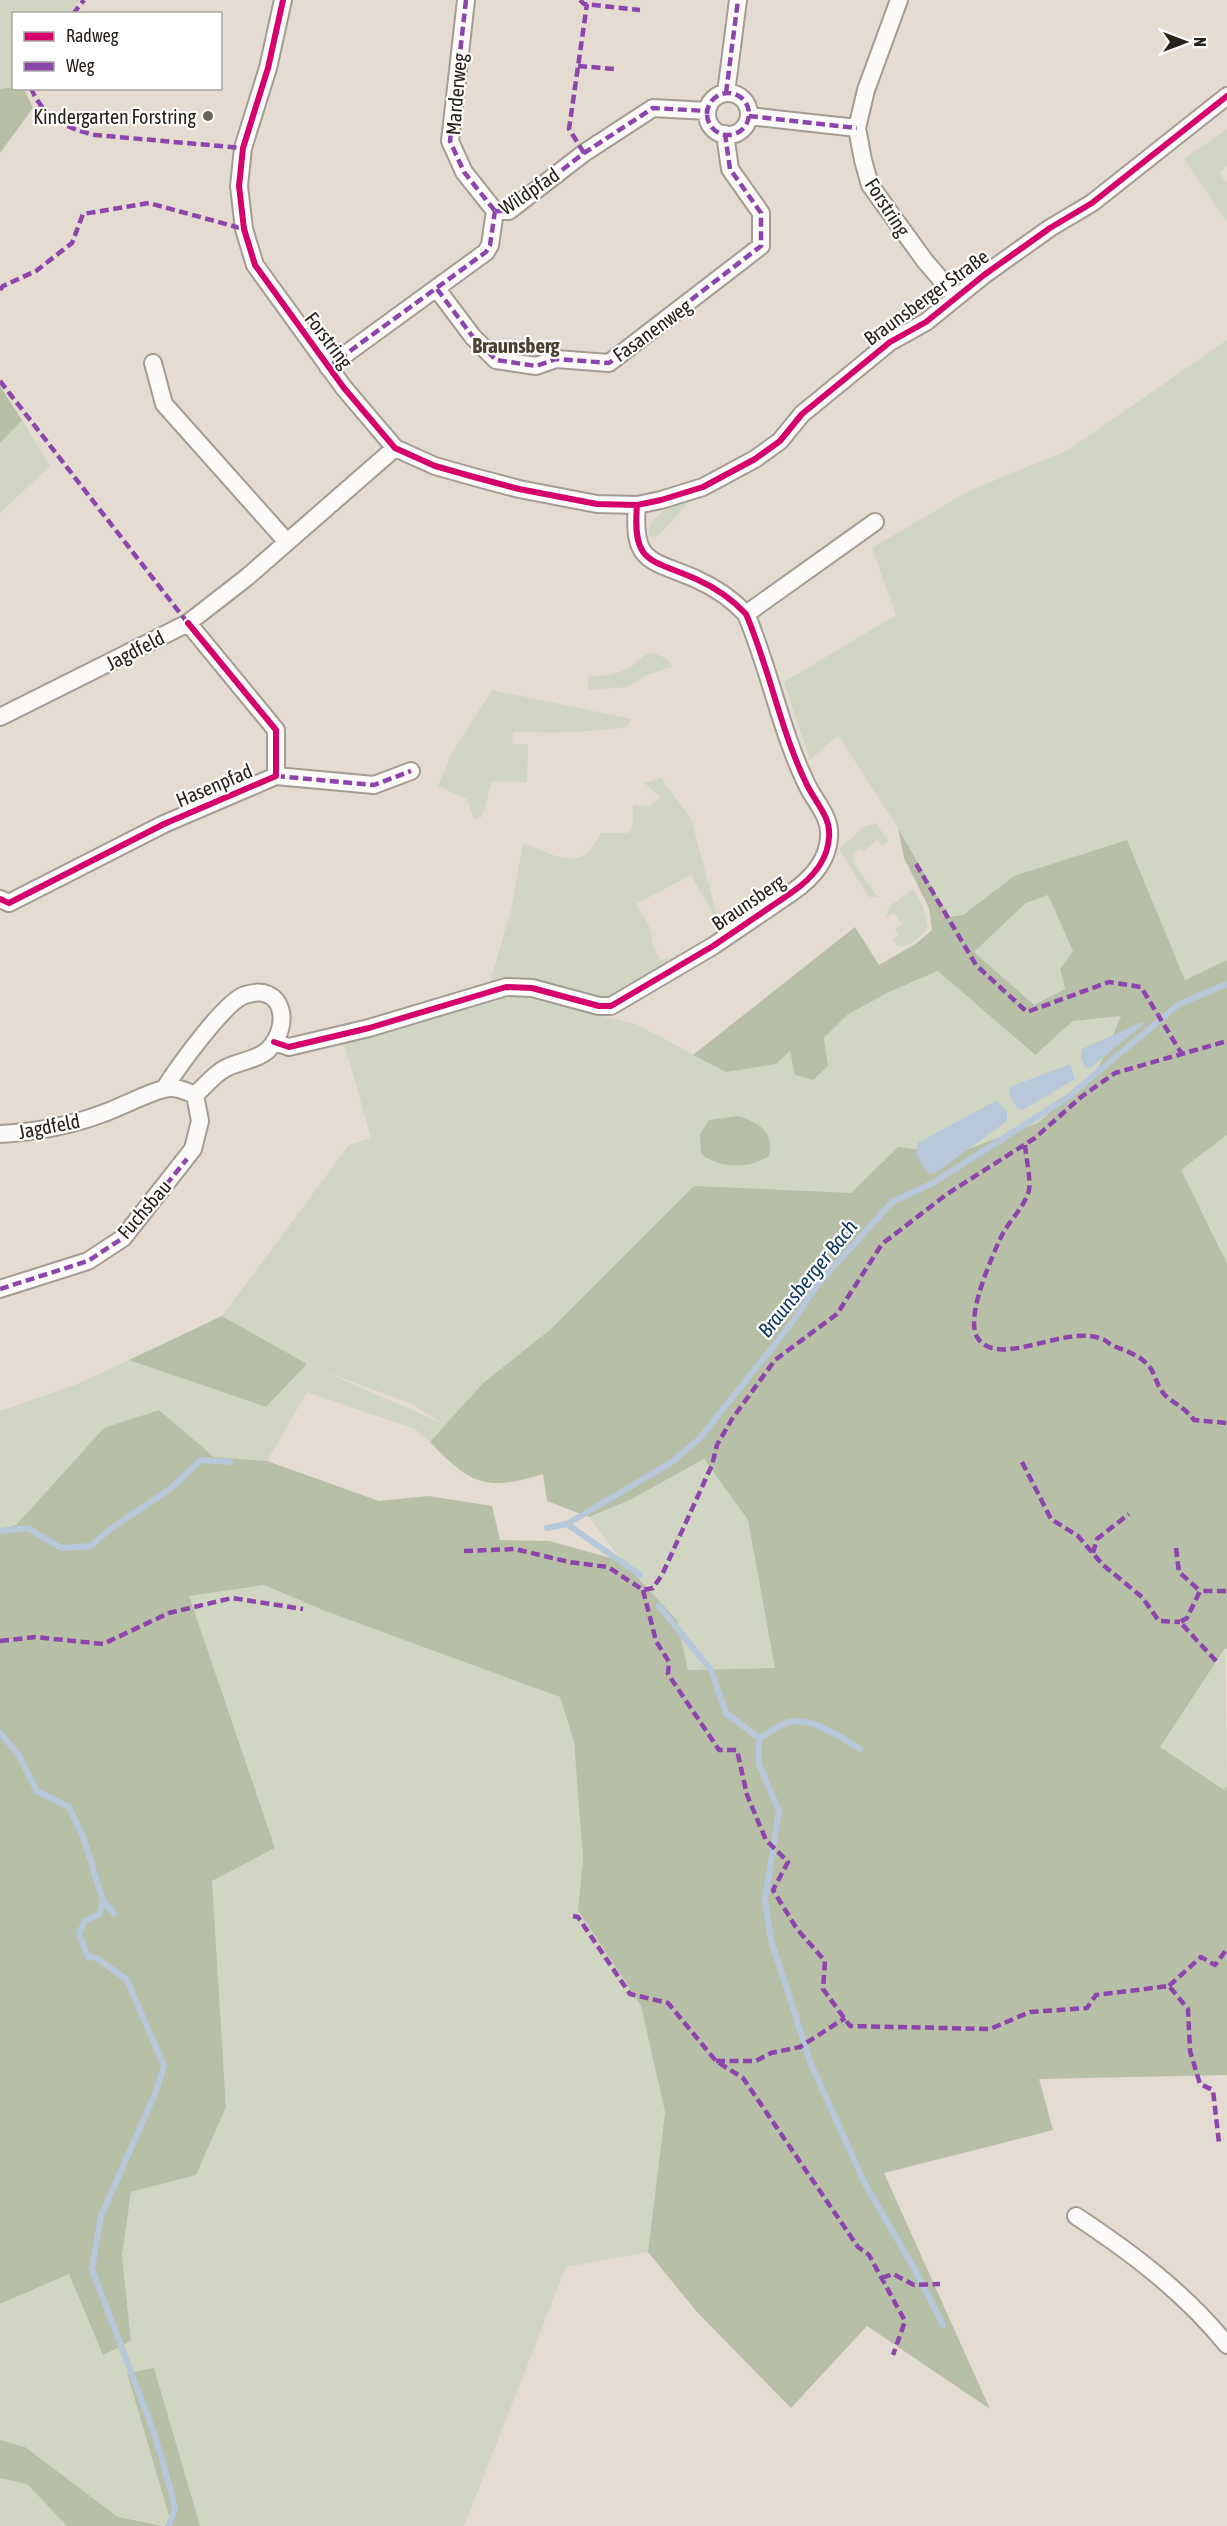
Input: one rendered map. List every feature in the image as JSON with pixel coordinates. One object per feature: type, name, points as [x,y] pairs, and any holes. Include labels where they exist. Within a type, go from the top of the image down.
[{"type":"street","name":"Forstring","points":[[283,0],[268,68],[243,148],[239,186],[244,229],[255,265],[328,368],[395,448],[435,466],[519,489],[597,504],[637,505]]},
{"type":"street","name":"Marderweg","points":[[466,0],[450,141],[464,171],[495,211]]},
{"type":"street","points":[[726,93],[738,0]]},
{"type":"street","name":"Forstring","points":[[899,0],[866,90],[857,128],[870,185],[925,261],[956,297]]},
{"type":"street","points":[[726,93],[743,99],[749,116],[741,130],[725,134],[712,126],[707,111],[714,98],[726,93]]},
{"type":"street","name":"Braunsberger Straße","points":[[637,505],[703,487],[755,459],[780,441],[802,414],[890,342],[926,322],[1050,228],[1092,203],[1227,96]]},
{"type":"street","name":"Wildpfad","points":[[328,368],[486,252],[490,245],[495,211],[508,211],[584,153],[652,108],[707,111]]},
{"type":"street","points":[[749,116],[857,128]]},
{"type":"street","name":"Fasanenweg","points":[[437,289],[473,337],[496,360],[536,366],[556,359],[609,363],[761,246],[761,213],[730,169],[725,134]]},
{"type":"street","points":[[153,363],[164,404],[287,542]]},
{"type":"street","name":"Jagdfeld","points":[[0,717],[188,623],[246,579],[395,448]]},
{"type":"street","points":[[637,505],[637,535],[645,555],[653,563],[708,585],[746,614],[875,522]]},
{"type":"street","name":"Braunsberg","points":[[274,1042],[289,1047],[369,1028],[506,987],[532,988],[599,1006],[611,1006],[713,946],[803,885],[819,866],[828,847],[829,826],[799,768],[746,614]]},
{"type":"street","name":"Hasenpfad","points":[[188,623],[276,730],[276,776]]},
{"type":"street","name":"Hasenpfad","points":[[0,899],[9,903],[164,824],[276,776],[374,785],[411,771]]},
{"type":"street","name":"Jagdfeld","points":[[0,1134],[44,1130],[73,1123],[103,1114],[164,1089],[224,1013],[243,995],[267,996],[280,1006],[283,1023],[274,1042]]},
{"type":"street","points":[[164,1089],[180,1089],[195,1095],[217,1073],[237,1062],[260,1056],[274,1042]]},
{"type":"street","name":"Fuchsbau","points":[[0,1289],[88,1261],[123,1238],[193,1149],[200,1121],[195,1095]]},
{"type":"street","points":[[1076,2216],[1138,2257],[1212,2326],[1227,2345]]},
{"type":"green space","points":[[0,0],[80,0],[70,12],[12,12],[12,87],[0,89]]},
{"type":"green space","points":[[12,87],[12,90],[24,90],[33,108],[0,153],[0,89]]},
{"type":"green space","points":[[1227,129],[1227,166],[1219,172],[1227,184],[1227,222],[1184,159]]},
{"type":"green space","points":[[1227,340],[1227,960],[1185,980],[1127,840],[1014,876],[963,915],[949,917],[898,828],[838,735],[810,760],[784,682],[896,615],[872,548],[967,492],[1068,450]]},
{"type":"green space","points":[[0,386],[22,420],[0,443]]},
{"type":"green space","points":[[22,420],[50,466],[0,513],[0,443]]},
{"type":"green space","points":[[690,501],[660,534],[649,536],[649,529],[657,517],[670,507]]},
{"type":"green space","points":[[651,652],[667,659],[672,667],[647,675],[627,687],[587,690],[589,676],[622,671]]},
{"type":"green space","points":[[492,690],[631,719],[627,727],[612,729],[513,732],[512,744],[528,744],[527,782],[492,781],[482,817],[474,820],[467,799],[438,786],[452,753]]},
{"type":"green space","points":[[661,778],[691,819],[720,926],[691,875],[636,904],[650,929],[652,945],[661,960],[672,957],[626,991],[602,998],[539,982],[504,980],[490,982],[511,910],[523,843],[558,857],[577,858],[593,846],[601,833],[628,833],[633,825],[633,805],[650,806],[661,797],[644,783]]},
{"type":"green space","points":[[876,823],[888,841],[882,846],[878,839],[864,851],[860,849],[853,855],[852,861],[878,897],[869,897],[839,849],[864,827]]},
{"type":"green space","points":[[898,828],[949,917],[963,915],[1014,876],[1127,840],[1185,980],[1227,960],[1227,1135],[1181,1170],[1227,1263],[1227,1649],[1225,1648],[1160,1747],[1224,1790],[1227,1786],[1227,2075],[1039,2079],[1053,2130],[884,2173],[990,2409],[867,2326],[791,2408],[697,2312],[648,2252],[665,2112],[641,2006],[578,1910],[583,1859],[574,1742],[560,1697],[325,1611],[264,1585],[189,1596],[275,1848],[212,1881],[226,2107],[196,2175],[131,2192],[122,2255],[131,2341],[103,2355],[69,2274],[0,2304],[0,1529],[16,1525],[104,1428],[159,1410],[214,1457],[267,1461],[379,1501],[428,1496],[492,1506],[500,1540],[549,1541],[622,1561],[677,1620],[688,1670],[775,1668],[748,1520],[704,1459],[632,1499],[589,1517],[547,1501],[543,1474],[507,1482],[493,1483],[480,1480],[457,1467],[430,1442],[482,1384],[552,1328],[694,1186],[851,1193],[898,1147],[954,1154],[1038,1123],[1099,1067],[1121,1016],[1073,1021],[1035,1055],[938,971],[889,992],[847,1015],[824,1038],[828,1066],[813,1080],[795,1075],[790,1051],[776,1064],[726,1072],[693,1055],[855,927],[879,965],[917,943],[932,930],[929,908],[904,858]],"holes":[[[1048,895],[1073,951],[1060,969],[1065,989],[1034,1005],[974,952],[1026,903]]]},
{"type":"green space","points":[[913,889],[923,907],[928,927],[911,944],[897,946],[893,939],[899,935],[895,929],[902,924],[894,913],[885,918],[890,906]]},
{"type":"green space","points":[[1048,895],[1073,951],[1060,969],[1065,989],[1034,1005],[974,952],[1026,903]]},
{"type":"green space","points":[[939,971],[1034,1055],[1073,1021],[1121,1016],[1099,1067],[1038,1123],[954,1154],[898,1147],[851,1194],[694,1186],[552,1328],[482,1384],[430,1442],[415,1429],[307,1392],[267,1461],[214,1457],[159,1410],[104,1428],[16,1525],[0,1529],[0,1411],[75,1385],[129,1360],[266,1407],[307,1364],[222,1316],[349,1145],[371,1138],[344,1043],[491,1000],[519,996],[636,1024],[726,1072],[790,1050],[828,1066],[824,1038],[847,1015],[889,992]],"holes":[[[323,1371],[410,1403],[440,1422]]]},
{"type":"green space","points":[[738,1116],[764,1129],[770,1140],[769,1156],[744,1165],[726,1165],[701,1154],[700,1134],[709,1120]]},
{"type":"green space","points":[[1227,1135],[1227,1263],[1181,1170]]},
{"type":"green space","points":[[222,1316],[307,1364],[266,1407],[129,1360]]},
{"type":"green space","points":[[704,1459],[748,1520],[776,1668],[688,1670],[677,1620],[622,1561],[589,1517],[632,1499]]},
{"type":"green space","points":[[264,1585],[325,1611],[560,1697],[574,1742],[583,1859],[579,1910],[641,2006],[665,2112],[648,2252],[566,2267],[464,2526],[200,2526],[153,2368],[127,2373],[172,2526],[118,2517],[25,2447],[0,2440],[0,2304],[69,2274],[103,2354],[131,2341],[122,2255],[131,2192],[196,2175],[226,2107],[212,1881],[275,1848],[188,1596]]},
{"type":"green space","points":[[1225,1648],[1227,1786],[1224,1790],[1159,1747]]},
{"type":"green space","points":[[154,2368],[200,2526],[172,2526],[127,2373]]},
{"type":"green space","points":[[0,2440],[25,2447],[118,2517],[164,2526],[67,2526],[27,2484],[0,2478]]},
{"type":"green space","points":[[0,2478],[27,2484],[67,2526],[0,2526]]},
{"type":"water","points":[[1142,1022],[1144,1024],[1090,1068],[1085,1067],[1081,1057],[1082,1049]]},
{"type":"water","points":[[1070,1064],[1075,1079],[1023,1110],[1017,1108],[1009,1094],[1010,1087]]},
{"type":"water","points":[[997,1100],[1007,1112],[1007,1121],[934,1174],[927,1172],[916,1155],[918,1143]]},
{"type":"waterway","name":"Braunsberger Bach","points":[[547,1528],[567,1524],[672,1462],[699,1439],[791,1324],[817,1285],[892,1202],[933,1183],[1068,1097],[1179,1004],[1227,984]]},
{"type":"waterway","name":"Braunsberger Bach","points":[[0,1531],[28,1528],[61,1548],[91,1546],[109,1530],[170,1489],[201,1460],[230,1462]]},
{"type":"waterway","points":[[567,1524],[640,1575]]},
{"type":"waterway","points":[[659,1606],[711,1670],[726,1713],[759,1738],[759,1764],[779,1811],[765,1900],[771,1940],[811,2064],[865,2184],[914,2268],[943,2325]]},
{"type":"waterway","points":[[759,1738],[785,1723],[798,1721],[826,1729],[860,1749]]},
{"type":"waterway","points":[[0,1733],[18,1754],[37,1791],[69,1807],[84,1839],[103,1901],[100,1914],[85,1921],[79,1933],[88,1957],[97,1958],[127,1980],[164,2066],[155,2094],[101,2216],[92,2269],[154,2433],[175,2510],[168,2526]]},
{"type":"waterway","points":[[103,1901],[114,1913]]},
{"type":"marked path","points":[[75,12],[84,0]]},
{"type":"marked path","points":[[466,0],[450,141],[464,172],[495,211]]},
{"type":"marked path","points":[[580,0],[584,4],[640,10]]},
{"type":"marked path","points":[[726,93],[738,0]]},
{"type":"marked path","points":[[584,153],[569,129],[587,4]]},
{"type":"marked path","points":[[578,66],[615,69]]},
{"type":"marked path","points":[[32,90],[42,106],[57,120],[95,135],[243,148]]},
{"type":"marked path","points":[[728,93],[743,99],[749,114],[743,129],[728,135],[713,129],[707,114],[713,99],[728,93]]},
{"type":"marked path","points":[[495,211],[509,211],[584,153],[653,108],[707,111]]},
{"type":"marked path","points":[[749,116],[857,128]]},
{"type":"marked path","points":[[437,289],[473,337],[496,360],[536,366],[556,359],[609,363],[761,246],[761,213],[730,169],[725,134]]},
{"type":"marked path","points":[[0,290],[3,286],[36,271],[72,243],[83,214],[149,203],[244,229]]},
{"type":"marked path","points":[[328,367],[486,252],[490,245],[495,211]]},
{"type":"marked path","points":[[0,381],[190,626]]},
{"type":"marked path","points":[[276,776],[374,785],[411,771]]},
{"type":"marked path","points":[[916,864],[976,965],[1027,1012],[1109,982],[1141,987],[1183,1056]]},
{"type":"marked path","points":[[464,1551],[515,1549],[569,1562],[608,1567],[643,1590],[653,1588],[662,1575],[712,1465],[717,1445],[732,1419],[775,1360],[837,1314],[882,1244],[947,1194],[1035,1138],[1081,1097],[1115,1073],[1227,1041]]},
{"type":"marked path","points":[[1025,1145],[1029,1190],[1021,1207],[1003,1233],[982,1285],[975,1315],[974,1327],[977,1337],[987,1346],[1000,1349],[1070,1337],[1087,1336],[1104,1340],[1145,1362],[1164,1394],[1194,1420],[1227,1423]]},
{"type":"marked path","points":[[0,1289],[88,1261],[123,1238],[187,1159]]},
{"type":"marked path","points":[[1022,1462],[1051,1519],[1078,1536],[1103,1565],[1142,1597],[1159,1621],[1180,1622]]},
{"type":"marked path","points":[[1093,1553],[1097,1539],[1129,1514]]},
{"type":"marked path","points":[[1176,1548],[1179,1572],[1200,1591]]},
{"type":"marked path","points":[[643,1590],[656,1641],[669,1662],[668,1674],[719,1750],[737,1750],[747,1795],[766,1840],[788,1862],[773,1890],[797,1929],[825,1961],[823,1989],[850,2026],[990,2029],[1030,2012],[1087,2008],[1096,1995],[1169,1986],[1188,2009],[1190,2051],[1200,2084],[1213,2090],[1219,2143]]},
{"type":"marked path","points":[[1216,1661],[1180,1622],[1187,1618],[1200,1591],[1227,1591]]},
{"type":"marked path","points":[[0,1641],[35,1637],[103,1644],[169,1613],[232,1598],[303,1609]]},
{"type":"marked path","points":[[573,1916],[578,1917],[630,1994],[668,2003],[716,2061],[743,2078],[858,2247],[869,2255],[905,2321],[893,2355]]},
{"type":"marked path","points":[[1169,1986],[1201,1957],[1215,1965],[1227,1949]]},
{"type":"marked path","points":[[716,2061],[756,2061],[771,2053],[800,2047],[845,2018]]},
{"type":"marked path","points":[[882,2278],[893,2274],[914,2285],[940,2284]]},
{"type":"cycle path","points":[[283,0],[268,68],[243,148],[239,186],[244,229],[255,265],[344,388],[395,448],[435,466],[474,477],[519,489],[597,504],[637,505],[661,500],[703,487],[755,459],[780,441],[802,414],[890,342],[926,322],[984,275],[1050,228],[1092,203],[1227,96]]},
{"type":"cycle path","points":[[274,1042],[289,1047],[369,1028],[506,987],[532,988],[599,1006],[611,1006],[713,946],[798,888],[822,862],[828,846],[828,824],[808,787],[790,745],[746,614],[729,598],[709,586],[647,557],[638,539],[637,505]]},
{"type":"cycle path","points":[[0,899],[9,903],[164,824],[276,776],[276,730],[188,623]]},
{"type":"place","name":"Kindergarten Forstring","points":[[208,116]]},
{"type":"district","name":"Braunsberg","points":[[516,345]]}]
